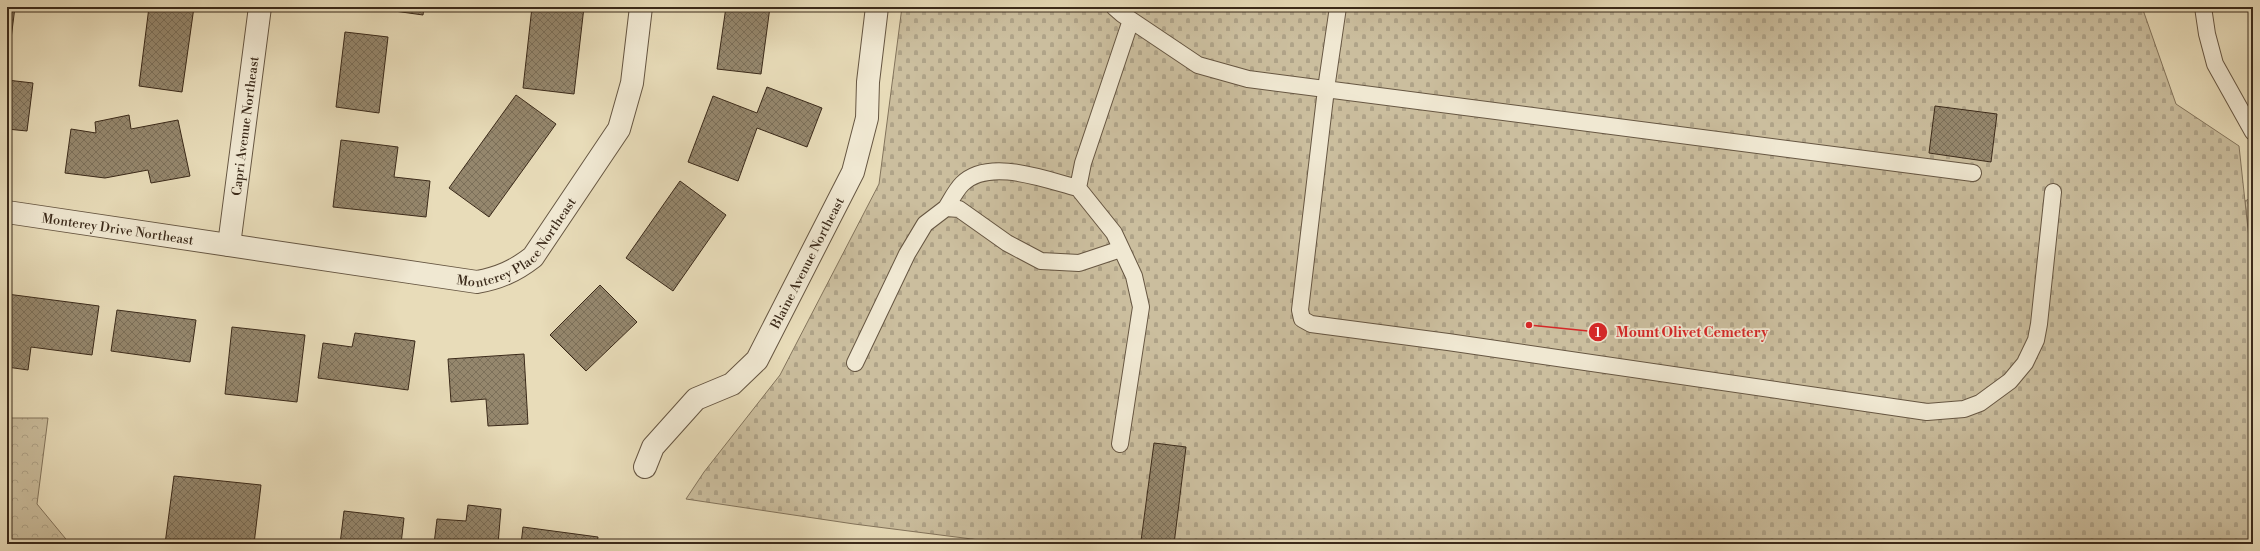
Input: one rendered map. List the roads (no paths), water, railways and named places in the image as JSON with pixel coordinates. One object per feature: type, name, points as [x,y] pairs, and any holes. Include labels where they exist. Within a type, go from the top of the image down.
[{"type":"street","name":"Capri Avenue Northeast","points":[[229,245],[260,7]]},
{"type":"street","name":"Monterey Place Northeast","points":[[229,245],[477,282],[500,277],[519,268],[533,257],[619,129],[632,83],[641,7]]},
{"type":"street","name":"Blaine Avenue Northeast","points":[[645,468],[653,447],[696,399],[732,384],[757,360],[846,186],[853,172],[867,118],[868,82],[877,7]]},
{"type":"street","name":"Monterey Drive Northeast","points":[[7,212],[229,245]]},
{"type":"lane","points":[[1114,7],[1198,65],[1248,79],[1973,173]]},
{"type":"lane","points":[[1338,7],[1326,89],[1300,310],[1302,319],[1310,324],[1456,343],[1927,412],[1964,409],[1980,403],[2010,381],[2025,362],[2036,340],[2053,192]]},
{"type":"lane","points":[[2203,7],[2207,34],[2215,64],[2253,132]]},
{"type":"lane","points":[[1078,188],[1083,163],[1131,20]]},
{"type":"lane","points":[[855,363],[907,254],[925,224],[946,208],[962,184],[982,172],[1017,172],[1078,188],[1114,233],[1134,276],[1141,307],[1120,444]]},
{"type":"lane","points":[[946,208],[959,209],[1007,243],[1041,261],[1079,263],[1121,249]]},
{"type":"place","name":"Mount Olivet Cemetery","points":[[1529,325]]}]
